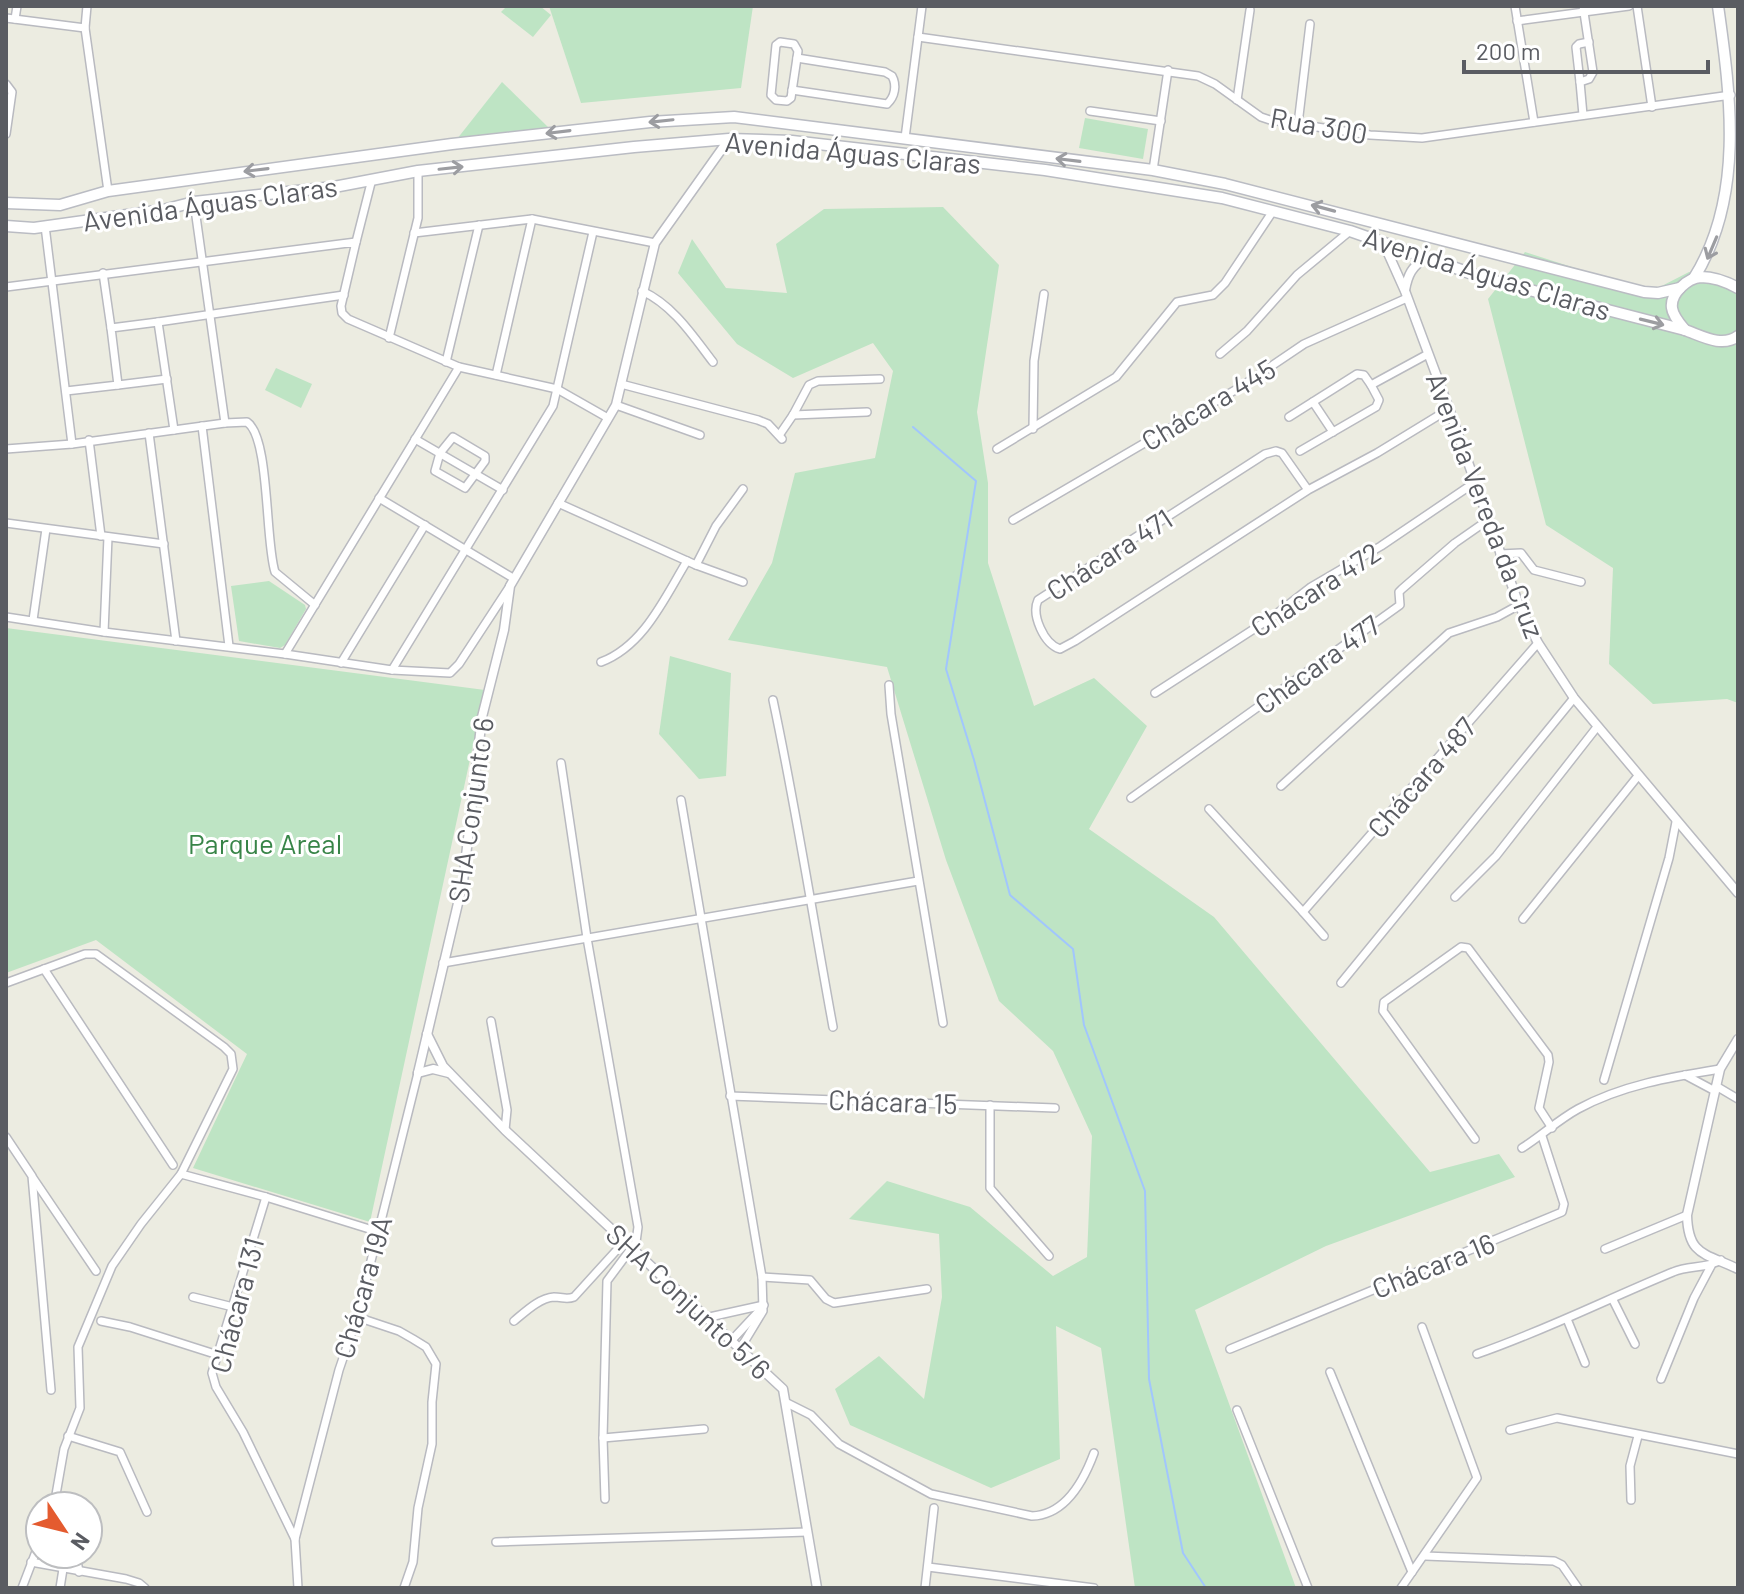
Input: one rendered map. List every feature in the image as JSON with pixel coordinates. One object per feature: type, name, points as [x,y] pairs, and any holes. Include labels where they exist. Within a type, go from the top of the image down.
[{"type":"main road","points":[[1685,330],[1672,307],[1673,299],[1709,257],[1729,187],[1734,136],[1718,6]]},
{"type":"main road","name":"Avenida Águas Claras","points":[[6,203],[60,205],[108,191],[289,166],[705,116],[775,121],[1153,170],[1225,184],[1644,292],[1658,293],[1680,288]]},
{"type":"main road","points":[[770,141],[775,121]]},
{"type":"main road","points":[[634,147],[631,134],[635,123]]},
{"type":"main road","name":"Avenida Águas Claras","points":[[6,226],[45,226],[163,210],[194,202],[334,187],[418,171],[634,147],[729,139],[792,141],[1032,168],[1222,198],[1350,231],[1487,279],[1685,330],[1716,341],[1736,339]]},
{"type":"main road","points":[[333,162],[328,174],[334,187]]},
{"type":"main road","points":[[289,166],[295,178],[291,191]]},
{"type":"main road","points":[[1222,198],[1225,184]]},
{"type":"main road","points":[[1383,242],[1387,232],[1399,228]]},
{"type":"main road","points":[[1694,278],[1711,278],[1738,288]]},
{"type":"street","points":[[17,6],[10,19],[85,28]]},
{"type":"street","points":[[87,6],[85,28],[108,191]]},
{"type":"street","points":[[905,138],[922,7],[911,6]]},
{"type":"street","points":[[1515,6],[1534,122]]},
{"type":"street","points":[[1517,21],[1584,8],[1629,6]]},
{"type":"street","points":[[1637,6],[1652,107]]},
{"type":"street","points":[[1580,82],[1592,75],[1584,8]]},
{"type":"street","points":[[1237,100],[1250,10]]},
{"type":"street","points":[[1298,124],[1310,24]]},
{"type":"street","name":"Rua 300","points":[[918,37],[1198,76],[1261,117],[1370,135],[1422,138],[1731,95]]},
{"type":"street","points":[[1583,115],[1576,47],[1589,42]]},
{"type":"street","points":[[777,44],[796,45],[797,58],[791,98],[787,101],[776,100],[771,95],[777,44]]},
{"type":"street","points":[[792,90],[887,104],[895,88],[892,76],[885,72],[797,58]]},
{"type":"street","points":[[1153,170],[1168,70]]},
{"type":"street","points":[[6,84],[12,92],[6,133]]},
{"type":"street","points":[[895,88],[910,90]]},
{"type":"street","points":[[1090,111],[1161,121]]},
{"type":"street","points":[[6,617],[392,670],[453,672],[512,582],[616,405],[655,243],[729,139]]},
{"type":"street","points":[[714,140],[717,155]]},
{"type":"street","points":[[389,338],[418,218],[418,171]]},
{"type":"street","points":[[372,179],[341,310],[345,317],[459,367],[557,389],[608,418]]},
{"type":"street","points":[[194,202],[225,423]]},
{"type":"street","points":[[997,449],[1123,371],[1177,302],[1205,298],[1219,291],[1273,211]]},
{"type":"street","points":[[414,233],[532,219],[655,243]]},
{"type":"street","points":[[496,375],[532,219]]},
{"type":"street","points":[[446,362],[479,225]]},
{"type":"street","points":[[45,226],[72,444]]},
{"type":"street","points":[[1220,354],[1247,331],[1297,275],[1350,231]]},
{"type":"street","points":[[392,670],[553,406],[593,232]]},
{"type":"street","points":[[6,287],[356,242]]},
{"type":"street","name":"Avenida Vereda da Cruz","points":[[1383,242],[1406,294],[1519,605],[1538,643],[1597,727],[1738,893]]},
{"type":"street","points":[[1406,294],[1408,276],[1414,265],[1425,258]]},
{"type":"street","points":[[103,273],[118,385]]},
{"type":"street","points":[[642,291],[675,315],[713,362]]},
{"type":"street","points":[[1033,429],[1034,361],[1044,294]]},
{"type":"street","name":"Chácara 445","points":[[1013,520],[1242,386],[1304,344],[1406,294]]},
{"type":"street","points":[[111,328],[344,295]]},
{"type":"street","points":[[158,322],[174,430]]},
{"type":"street","points":[[1371,385],[1428,354]]},
{"type":"street","points":[[285,654],[459,367]]},
{"type":"street","points":[[1289,417],[1357,374],[1364,375],[1379,400],[1376,407],[1300,451]]},
{"type":"street","points":[[66,391],[167,379]]},
{"type":"street","points":[[621,384],[758,420],[768,424],[781,437],[809,385],[818,381],[880,379]]},
{"type":"street","points":[[1313,402],[1333,432]]},
{"type":"street","points":[[616,405],[700,435]]},
{"type":"street","name":"Chácara 471","points":[[1308,490],[1282,453],[1265,454],[1038,600],[1035,610],[1042,630],[1053,646],[1064,647],[1308,490],[1449,409]]},
{"type":"street","points":[[793,415],[867,412]]},
{"type":"street","points":[[6,449],[247,422],[255,429],[263,463],[275,572],[315,605]]},
{"type":"street","points":[[202,426],[229,646]]},
{"type":"street","points":[[149,433],[176,641]]},
{"type":"street","points":[[451,438],[459,438],[485,456],[476,473],[467,487],[460,487],[435,471],[440,453],[451,438]]},
{"type":"street","points":[[415,439],[503,490]]},
{"type":"street","points":[[89,440],[104,537],[104,632]]},
{"type":"street","name":"Chácara 472","points":[[1155,693],[1271,618],[1311,587],[1381,546],[1474,483]]},
{"type":"street","points":[[696,565],[716,526],[743,489]]},
{"type":"street","points":[[379,498],[512,582]]},
{"type":"street","points":[[558,503],[696,565],[743,582]]},
{"type":"street","name":"Chácara 477","points":[[1131,798],[1400,605],[1399,592],[1402,589],[1455,543],[1488,520]]},
{"type":"street","points":[[6,523],[164,544]]},
{"type":"street","points":[[341,663],[425,525]]},
{"type":"street","points":[[33,620],[46,529]]},
{"type":"street","points":[[1500,554],[1521,553],[1534,570],[1581,582]]},
{"type":"street","points":[[601,662],[623,651],[642,631],[687,561]]},
{"type":"street","name":"SHA Conjunto 6","points":[[427,1034],[463,882],[482,717],[504,630],[512,582]]},
{"type":"street","points":[[1281,786],[1449,633],[1497,617],[1519,605]]},
{"type":"street","name":"Chácara 487","points":[[1303,912],[1538,643]]},
{"type":"street","points":[[889,685],[891,714],[943,1023]]},
{"type":"street","points":[[1341,983],[1574,698]]},
{"type":"street","points":[[773,700],[833,1027]]},
{"type":"street","points":[[1455,897],[1496,856],[1597,727]]},
{"type":"street","points":[[561,763],[587,938],[636,1210],[637,1238],[607,1281],[603,1438],[605,1499]]},
{"type":"street","points":[[1523,919],[1638,776]]},
{"type":"street","points":[[681,800],[762,1277],[764,1305],[740,1349]]},
{"type":"street","points":[[1209,809],[1324,936]]},
{"type":"street","points":[[1604,1080],[1669,858],[1676,822]]},
{"type":"street","points":[[443,963],[918,881]]},
{"type":"street","points":[[1475,1139],[1382,1006],[1461,947],[1468,948],[1548,1055],[1539,1108],[1552,1128]]},
{"type":"street","points":[[6,983],[85,954],[96,954],[231,1054],[233,1069],[181,1174],[112,1266],[78,1347],[80,1408],[68,1436],[57,1490]]},
{"type":"street","points":[[44,969],[173,1165]]},
{"type":"street","points":[[491,1021],[507,1110],[505,1130]]},
{"type":"street","name":"SHA Conjunto 5/6","points":[[427,1034],[449,1073],[505,1130],[779,1384],[787,1403],[817,1588]]},
{"type":"street","name":"Chácara 19A","points":[[295,1539],[339,1370],[357,1317],[427,1034]]},
{"type":"street","points":[[1738,1039],[1720,1069],[1687,1215],[1688,1235],[1692,1244],[1738,1269]]},
{"type":"street","points":[[418,1073],[433,1069],[449,1073]]},
{"type":"street","points":[[1522,1148],[1574,1111],[1597,1100],[1652,1081],[1720,1069]]},
{"type":"street","points":[[1685,1075],[1738,1099]]},
{"type":"street","name":"Chácara 15","points":[[730,1096],[1055,1108]]},
{"type":"street","points":[[990,1105],[990,1188],[1049,1256]]},
{"type":"street","name":"Chácara 16","points":[[1230,1349],[1562,1212],[1564,1204],[1542,1136]]},
{"type":"street","points":[[6,1137],[96,1271]]},
{"type":"street","points":[[181,1174],[379,1232]]},
{"type":"street","points":[[32,1176],[51,1390]]},
{"type":"street","name":"Chácara 131","points":[[266,1197],[212,1373],[216,1387],[243,1432],[295,1539]]},
{"type":"street","points":[[1605,1249],[1687,1215]]},
{"type":"street","points":[[514,1321],[532,1306],[551,1297],[574,1297],[624,1242]]},
{"type":"street","points":[[1477,1354],[1613,1300],[1683,1268],[1711,1266],[1721,1260]]},
{"type":"street","points":[[1661,1379],[1694,1298],[1711,1266]]},
{"type":"street","points":[[762,1277],[810,1280],[826,1299],[834,1303],[927,1289]]},
{"type":"street","points":[[193,1297],[233,1307]]},
{"type":"street","points":[[1613,1300],[1635,1344]]},
{"type":"street","points":[[705,1318],[764,1305]]},
{"type":"street","points":[[731,1341],[764,1305]]},
{"type":"street","points":[[357,1317],[413,1339],[426,1347],[436,1364],[432,1444],[418,1508],[413,1562],[404,1588]]},
{"type":"street","points":[[1567,1319],[1585,1363]]},
{"type":"street","points":[[101,1321],[218,1355]]},
{"type":"street","points":[[1401,1588],[1477,1478],[1422,1327]]},
{"type":"street","points":[[1330,1372],[1412,1572]]},
{"type":"street","points":[[787,1403],[811,1415],[839,1444],[931,1494],[1032,1516],[1044,1515],[1067,1501],[1087,1472],[1094,1453]]},
{"type":"street","points":[[1237,1410],[1308,1588]]},
{"type":"street","points":[[1510,1430],[1557,1418],[1738,1454]]},
{"type":"street","points":[[603,1438],[704,1429]]},
{"type":"street","points":[[68,1436],[120,1452],[147,1512]]},
{"type":"street","points":[[1631,1500],[1630,1466],[1638,1436]]},
{"type":"street","points":[[925,1588],[934,1508]]},
{"type":"street","points":[[496,1542],[807,1532]]},
{"type":"street","points":[[295,1539],[298,1588]]},
{"type":"street","points":[[1425,1556],[1554,1561],[1562,1565],[1578,1588]]},
{"type":"street","points":[[928,1567],[1094,1588]]},
{"type":"street","points":[[68,1570],[126,1579],[145,1588]]},
{"type":"green space","points":[[507,6],[540,6],[551,15],[533,37],[501,12]]},
{"type":"green space","points":[[549,6],[753,6],[741,88],[581,103]]},
{"type":"green space","points":[[502,82],[549,128],[457,139]]},
{"type":"green space","points":[[1085,118],[1148,129],[1143,159],[1079,148]]},
{"type":"green space","points":[[943,207],[999,265],[977,412],[988,483],[988,563],[1034,706],[1094,678],[1147,726],[1089,829],[1214,917],[1430,1172],[1499,1154],[1515,1177],[1326,1246],[1195,1310],[1296,1588],[1135,1588],[1101,1348],[1056,1326],[1060,1459],[991,1488],[850,1425],[835,1389],[879,1356],[924,1399],[942,1297],[939,1234],[849,1219],[887,1181],[970,1207],[1053,1276],[1087,1257],[1092,1136],[1053,1051],[999,1001],[946,860],[887,667],[728,640],[772,563],[795,473],[875,458],[893,371],[873,343],[793,378],[737,344],[678,273],[692,239],[726,288],[787,293],[776,244],[824,209]]},
{"type":"green space","points":[[1525,252],[1650,292],[1689,272],[1738,283],[1738,703],[1727,699],[1653,704],[1609,664],[1613,568],[1546,525],[1488,299]]},
{"type":"green space","points":[[276,368],[312,384],[301,408],[265,390]]},
{"type":"green space","points":[[269,581],[305,605],[306,609],[285,645],[280,648],[239,641],[231,586]]},
{"type":"green space","name":"Parque Areal","points":[[6,628],[485,690],[370,1222],[193,1168],[247,1054],[96,940],[6,973]]},
{"type":"green space","points":[[670,656],[731,673],[726,776],[699,779],[659,734]]},
{"type":"waterway","points":[[913,427],[976,481],[946,669],[1010,895],[1073,949],[1084,1025],[1145,1191],[1149,1379],[1183,1553],[1206,1588]]}]
